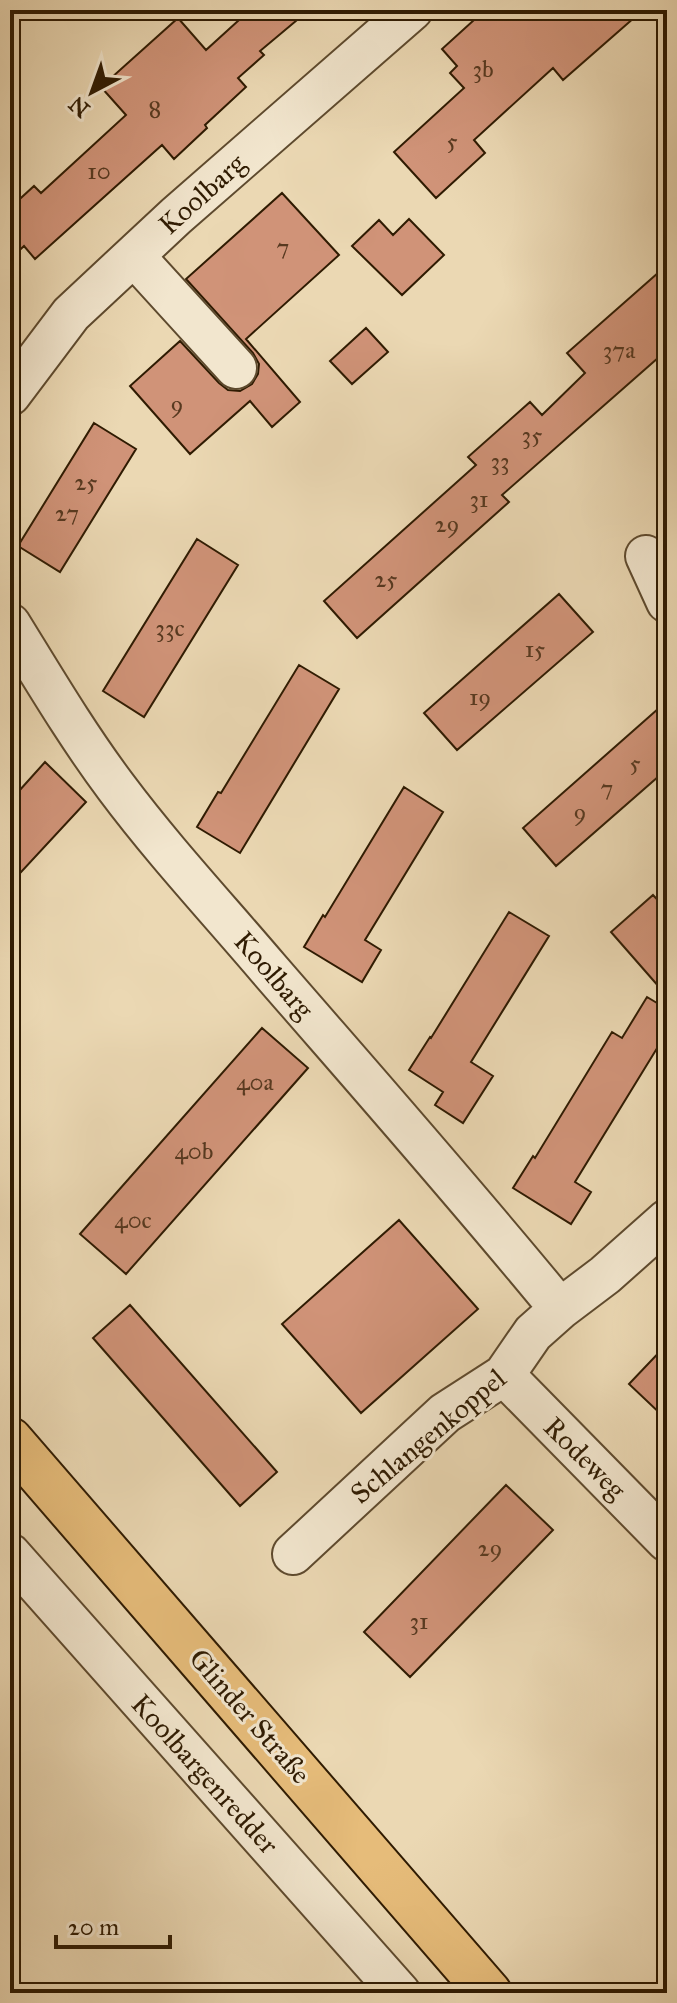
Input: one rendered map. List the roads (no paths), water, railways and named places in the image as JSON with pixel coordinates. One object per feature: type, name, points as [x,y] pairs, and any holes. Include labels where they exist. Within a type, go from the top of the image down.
[{"type":"main road","name":"Glinder Straße","points":[[10,1440],[489,1993]]},
{"type":"street","name":"Koolbarg","points":[[10,395],[71,314],[176,216],[412,10]]},
{"type":"street","points":[[134,256],[236,368]]},
{"type":"street","points":[[646,556],[667,602]]},
{"type":"street","name":"Koolbarg","points":[[10,624],[114,784],[162,846],[476,1206],[560,1309]]},
{"type":"street","name":"Schlangenkoppel","points":[[293,1554],[445,1413],[504,1375],[533,1333],[667,1220]]},
{"type":"street","name":"Rodeweg","points":[[504,1375],[667,1541]]},
{"type":"street","name":"Koolbargenredder","points":[[10,1554],[400,1993]]}]
